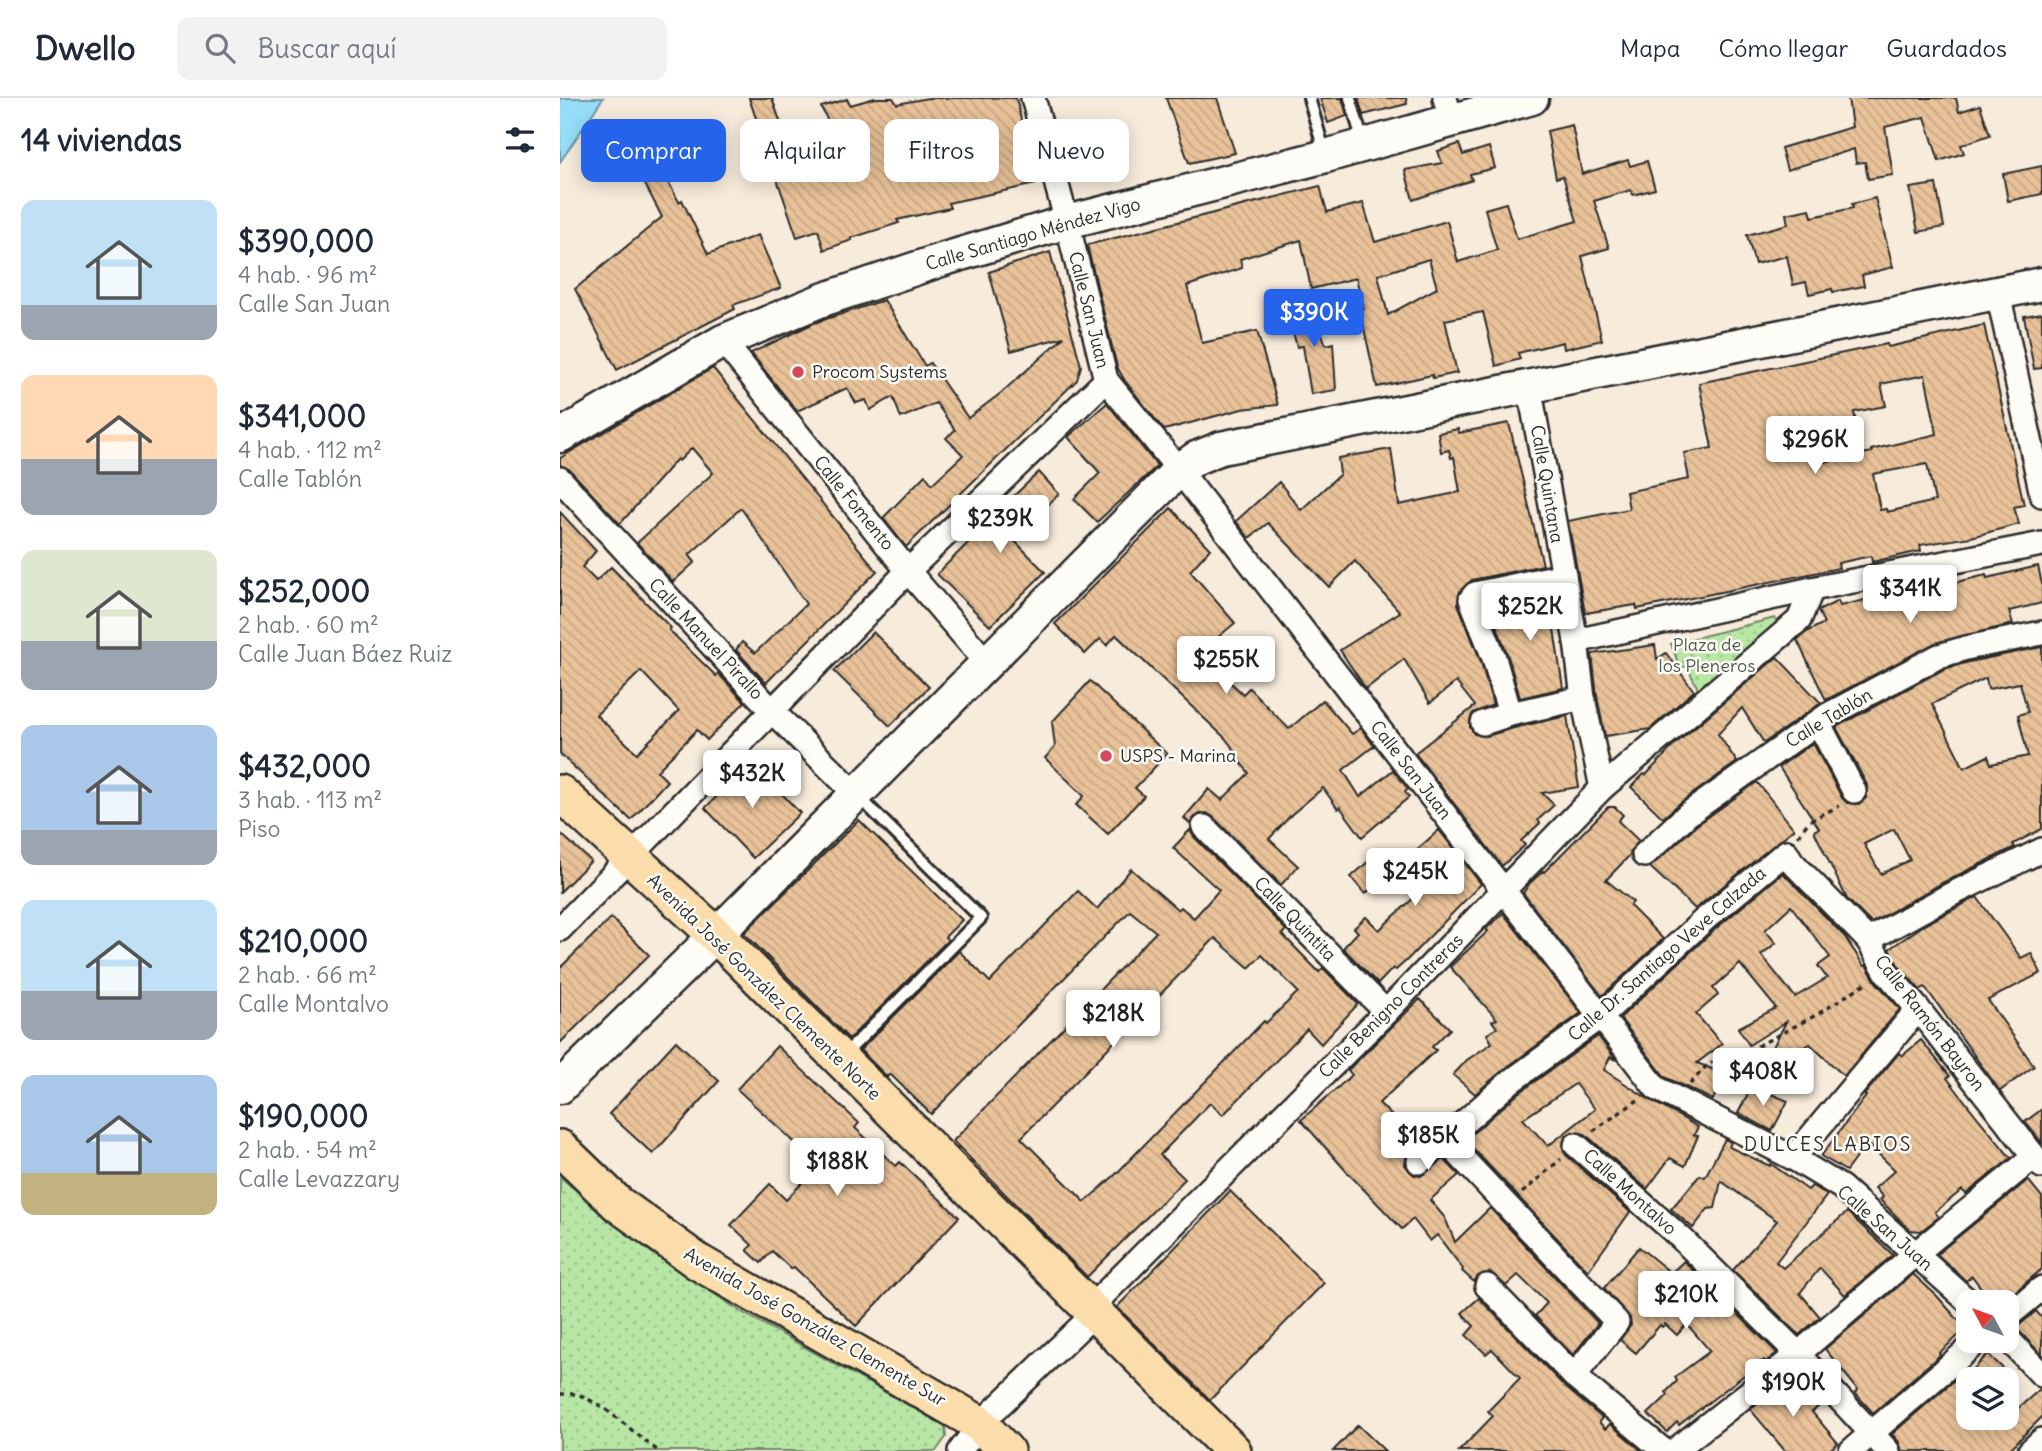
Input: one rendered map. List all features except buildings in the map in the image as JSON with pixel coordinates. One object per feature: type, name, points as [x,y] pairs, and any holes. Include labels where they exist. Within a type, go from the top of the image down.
[{"type":"main road","name":"Avenida José González Clemente Norte","points":[[560,793],[716,935],[1233,1451]]},
{"type":"main road","name":"Avenida José González Clemente Sur","points":[[560,1148],[618,1204],[698,1262],[970,1438],[1006,1451]]},
{"type":"street","name":"Calle San Juan","points":[[1033,98],[1106,380],[1179,470],[1656,1088],[1793,1158],[1841,1187],[1956,1290]]},
{"type":"street","name":"Calle Santiago Méndez Vigo","points":[[560,436],[723,341],[835,296],[1067,222],[1364,145],[1448,109],[1532,98]]},
{"type":"street","points":[[560,1087],[716,935],[1179,470],[1196,458],[1221,448],[2042,284]]},
{"type":"street","points":[[1998,293],[2042,495]]},
{"type":"street","name":"Calle Fomento","points":[[723,341],[908,571],[987,663]]},
{"type":"street","points":[[560,929],[628,856],[773,712],[908,571],[1106,380]]},
{"type":"street","name":"Calle Quintana","points":[[1529,386],[1576,641],[1583,698],[1602,788]]},
{"type":"street","name":"Calle Manuel Pirallo","points":[[560,479],[773,712],[856,794]]},
{"type":"street","points":[[1576,641],[1812,589],[2042,544]]},
{"type":"street","points":[[1510,714],[1494,657],[1471,599],[1475,594],[1563,575]]},
{"type":"street","name":"Calle Benigno Contreras","points":[[970,1438],[1602,788],[1800,620],[1812,589]]},
{"type":"street","name":"Calle Tablón","points":[[1644,855],[1688,814],[1828,715],[1939,656],[2042,633]]},
{"type":"street","points":[[1483,723],[1510,714],[1583,698]]},
{"type":"street","points":[[1818,722],[1854,791]]},
{"type":"street","name":"Calle Quintita","points":[[1204,827],[1386,1012]]},
{"type":"street","points":[[1868,940],[1950,895],[2042,850]]},
{"type":"street","name":"Calle Ramón Bayron","points":[[1786,852],[1792,862],[1868,940],[1887,973],[2038,1162]]},
{"type":"street","name":"Calle Dr. Santiago Veve Calzada","points":[[1419,1162],[1510,1082],[1601,1016],[1705,919],[1786,852]]},
{"type":"street","points":[[1793,1158],[1918,1009]]},
{"type":"street","points":[[1446,1140],[1618,1322],[1574,1376]]},
{"type":"street","name":"Calle Montalvo","points":[[1576,1145],[1681,1238],[1798,1354],[1888,1451]]},
{"type":"street","points":[[1674,1451],[1798,1354],[1915,1254],[2038,1162]]},
{"type":"street","points":[[1487,1286],[1574,1376],[1664,1451]]},
{"type":"street","points":[[2020,1306],[2042,1288]]},
{"type":"street","points":[[2020,1352],[2042,1375]]},
{"type":"street","points":[[1851,1451],[1964,1353]]},
{"type":"street","points":[[2030,1451],[2042,1440]]},
{"type":"lane","points":[[1309,98],[1326,156]]},
{"type":"lane","points":[[1350,98],[1364,145]]},
{"type":"lane","points":[[840,1059],[981,919],[856,794]]},
{"type":"path","points":[[1786,852],[1809,821],[1852,798],[1854,791]]},
{"type":"path","points":[[1675,1099],[1709,1063],[1731,1060],[1818,1014],[1873,978],[1887,973]]},
{"type":"path","points":[[560,1394],[578,1394],[603,1407],[658,1451]]},
{"type":"green space","name":"Plaza de los Pleneros","points":[[1775,618],[1777,626],[1698,689],[1687,666],[1680,668],[1671,644]]},
{"type":"green space","points":[[560,1177],[652,1253],[740,1311],[945,1426],[946,1437],[936,1451],[560,1451]]},
{"type":"water","points":[[560,98],[603,98],[589,119],[581,119],[581,131],[560,162]]},
{"type":"place","name":"Procom Systems","points":[[798,372]]},
{"type":"place","name":"USPS - Marina","points":[[1106,756]]},
{"type":"district","name":"DULCES LABIOS","points":[[1828,1144]]}]
